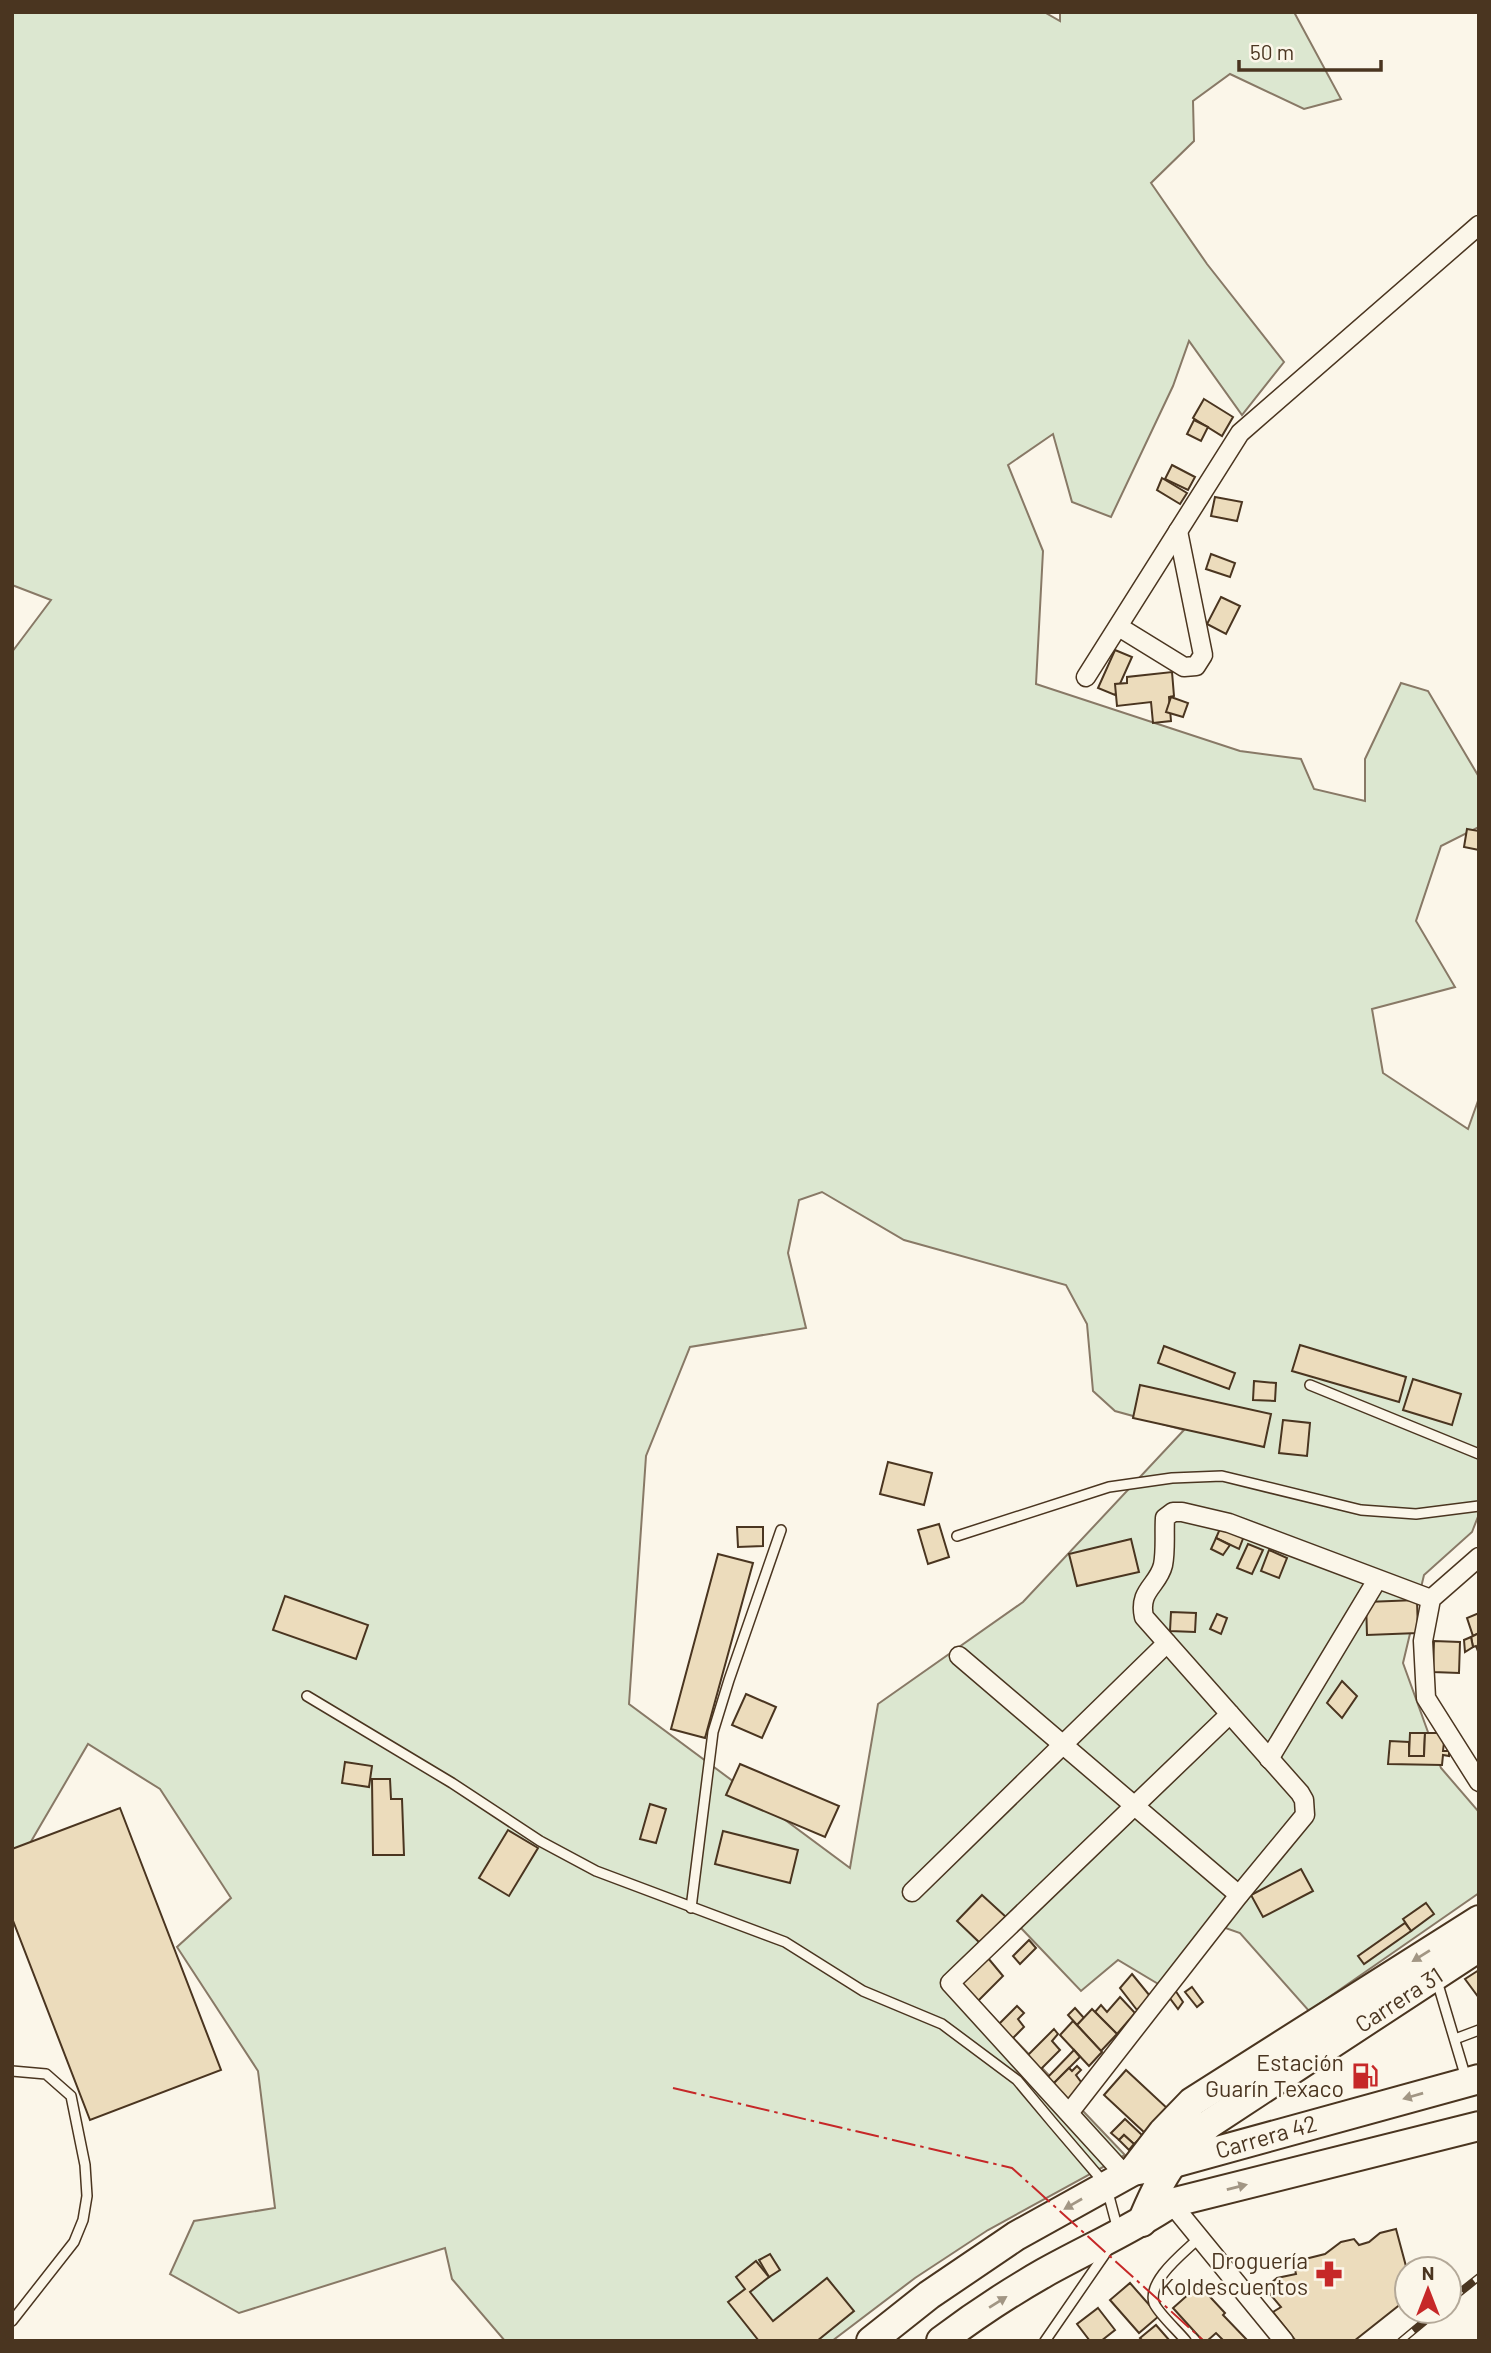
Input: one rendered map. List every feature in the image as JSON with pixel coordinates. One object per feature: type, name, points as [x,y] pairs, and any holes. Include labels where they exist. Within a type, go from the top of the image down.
[{"type":"highway","name":"Carrera 31","points":[[1122,2177],[1192,2102],[1479,1920]]},
{"type":"highway","name":"Carrera 31","points":[[1131,2228],[1170,2164],[1209,2124],[1479,1947]]},
{"type":"highway","name":"Carrera 42","points":[[1122,2177],[1473,2080]]},
{"type":"highway","name":"Carrera 42","points":[[941,2341],[1042,2274],[1131,2228],[1171,2203],[1479,2126]]},
{"type":"highway","points":[[871,2341],[929,2295],[1016,2236],[1122,2177]]},
{"type":"street","points":[[1086,677],[1240,433],[1479,225]]},
{"type":"street","points":[[1119,627],[1184,667],[1196,666],[1203,655],[1178,531]]},
{"type":"street","points":[[1069,2113],[1238,1895],[1305,1815],[1304,1800],[1300,1793],[1144,1617],[1142,1606],[1146,1594],[1163,1567],[1165,1518],[1173,1512],[1182,1512],[1229,1523],[1431,1599]]},
{"type":"street","points":[[1479,1557],[1431,1599],[1423,1641],[1426,1698],[1479,1782]]},
{"type":"street","points":[[1269,1759],[1377,1580]]},
{"type":"street","points":[[912,1892],[1167,1643]]},
{"type":"street","points":[[959,1656],[1238,1895]]},
{"type":"street","points":[[1122,2177],[1069,2113],[950,1983],[1230,1714]]},
{"type":"street","points":[[1171,2203],[1284,2341]]},
{"type":"lane","points":[[1310,1385],[1479,1454]]},
{"type":"lane","points":[[957,1536],[1110,1487],[1172,1478],[1222,1476],[1361,1510],[1416,1514],[1479,1506]]},
{"type":"lane","points":[[691,1908],[713,1732],[781,1530]]},
{"type":"lane","points":[[307,1696],[452,1783],[540,1841],[596,1871],[785,1942],[863,1992],[942,2024],[1017,2080],[1122,2177],[1131,2228],[1045,2341]]},
{"type":"lane","points":[[1435,1976],[1455,2039],[1473,2080]]},
{"type":"lane","points":[[1455,2039],[1479,2030]]},
{"type":"lane","points":[[12,2071],[46,2074],[71,2096],[85,2165],[87,2196],[83,2220],[74,2242],[12,2320]]},
{"type":"lane","points":[[1186,2341],[1155,2305],[1154,2289],[1158,2278],[1199,2238]]},
{"type":"green space","points":[[12,12],[1044,12],[1060,21],[1060,12],[1294,12],[1341,99],[1304,109],[1230,74],[1193,101],[1194,141],[1151,183],[1207,264],[1284,362],[1242,415],[1189,341],[1173,386],[1111,517],[1072,502],[1053,434],[1008,465],[1043,551],[1036,684],[1240,751],[1301,759],[1314,789],[1365,801],[1365,759],[1401,683],[1428,691],[1479,777],[1479,827],[1441,846],[1416,921],[1455,987],[1372,1009],[1383,1073],[1468,1129],[1479,1098],[1479,1514],[1472,1532],[1424,1575],[1403,1663],[1441,1768],[1479,1812],[1479,1893],[1309,2011],[1240,1933],[1217,1925],[1165,1988],[1118,1960],[1081,1991],[1020,1927],[959,1981],[1125,2155],[988,2230],[915,2278],[832,2341],[505,2341],[452,2279],[445,2248],[239,2313],[170,2274],[194,2221],[275,2208],[258,2071],[177,1947],[231,1898],[160,1789],[88,1744],[12,1874],[12,652],[51,600],[12,585]],"holes":[[[822,1192],[904,1240],[1066,1285],[1087,1324],[1093,1391],[1115,1411],[1184,1430],[1023,1602],[878,1704],[850,1868],[629,1704],[646,1456],[690,1347],[806,1328],[788,1253],[799,1200]]]},
{"type":"building","points":[[1204,399],[1233,417],[1222,436],[1193,418]]},
{"type":"building","points":[[1194,420],[1208,427],[1201,441],[1187,434]]},
{"type":"building","points":[[1172,465],[1195,477],[1188,490],[1165,479]]},
{"type":"building","points":[[1162,478],[1187,493],[1180,504],[1157,490]]},
{"type":"building","points":[[1215,497],[1242,502],[1237,521],[1211,516]]},
{"type":"building","points":[[1211,554],[1235,563],[1230,577],[1206,569]]},
{"type":"building","points":[[1221,597],[1240,606],[1226,634],[1207,624]]},
{"type":"building","points":[[1115,650],[1132,657],[1115,695],[1098,688]]},
{"type":"building","points":[[1172,672],[1174,696],[1169,697],[1171,721],[1153,723],[1151,702],[1117,706],[1115,684],[1127,683],[1127,677]]},
{"type":"building","points":[[1171,697],[1188,703],[1183,717],[1166,712]]},
{"type":"building","points":[[1467,829],[1479,831],[1479,850],[1464,847]]},
{"type":"building","points":[[1300,1345],[1406,1377],[1399,1402],[1292,1371]]},
{"type":"building","points":[[1164,1346],[1235,1373],[1229,1389],[1158,1363]]},
{"type":"building","points":[[1413,1379],[1461,1394],[1452,1425],[1403,1410]]},
{"type":"building","points":[[1254,1381],[1276,1383],[1275,1401],[1253,1400]]},
{"type":"building","points":[[1140,1385],[1271,1414],[1264,1447],[1133,1418]]},
{"type":"building","points":[[1283,1420],[1310,1423],[1307,1456],[1279,1453]]},
{"type":"building","points":[[888,1462],[932,1473],[924,1505],[880,1494]]},
{"type":"building","points":[[939,1524],[949,1557],[928,1564],[918,1530]]},
{"type":"building","points":[[1222,1524],[1244,1536],[1239,1549],[1216,1538]]},
{"type":"building","points":[[737,1527],[763,1527],[763,1546],[738,1547]]},
{"type":"building","points":[[1216,1538],[1230,1545],[1223,1555],[1211,1549]]},
{"type":"building","points":[[1131,1539],[1139,1572],[1077,1586],[1069,1554]]},
{"type":"building","points":[[1248,1544],[1263,1550],[1252,1574],[1237,1568]]},
{"type":"building","points":[[1269,1550],[1287,1558],[1279,1578],[1261,1571]]},
{"type":"building","points":[[718,1554],[753,1563],[705,1738],[671,1729]]},
{"type":"building","points":[[285,1596],[368,1625],[356,1659],[273,1630]]},
{"type":"building","points":[[1417,1600],[1418,1633],[1367,1635],[1366,1602]]},
{"type":"building","points":[[1171,1612],[1196,1613],[1195,1632],[1170,1631]]},
{"type":"building","points":[[1479,1613],[1479,1633],[1473,1636],[1467,1618]]},
{"type":"building","points":[[1217,1614],[1227,1618],[1221,1634],[1210,1629]]},
{"type":"building","points":[[1479,1633],[1479,1654],[1476,1646],[1473,1647],[1471,1637]]},
{"type":"building","points":[[1471,1637],[1473,1647],[1465,1652],[1464,1640]]},
{"type":"building","points":[[1434,1641],[1460,1642],[1459,1673],[1433,1672]]},
{"type":"building","points":[[1342,1681],[1357,1696],[1342,1718],[1327,1703]]},
{"type":"building","points":[[746,1694],[776,1707],[762,1738],[732,1725]]},
{"type":"building","points":[[1410,1733],[1425,1733],[1424,1756],[1409,1756]]},
{"type":"building","points":[[1425,1733],[1445,1733],[1443,1751],[1449,1751],[1449,1756],[1443,1755],[1442,1765],[1388,1764],[1390,1741],[1409,1742],[1409,1756],[1424,1756]]},
{"type":"building","points":[[345,1762],[372,1766],[369,1787],[342,1783]]},
{"type":"building","points":[[740,1764],[839,1806],[825,1837],[726,1795]]},
{"type":"building","points":[[372,1779],[390,1779],[391,1799],[402,1799],[404,1855],[373,1855]]},
{"type":"building","points":[[650,1804],[666,1809],[656,1843],[640,1839]]},
{"type":"building","points":[[120,1808],[221,2070],[90,2120],[12,1918],[12,1849]]},
{"type":"building","points":[[508,1830],[538,1848],[509,1896],[479,1878]]},
{"type":"building","points":[[723,1831],[798,1850],[790,1883],[715,1864]]},
{"type":"building","points":[[1301,1869],[1313,1891],[1263,1917],[1251,1895]]},
{"type":"building","points":[[982,1895],[1006,1917],[980,1943],[957,1921]]},
{"type":"building","points":[[1426,1903],[1434,1914],[1411,1931],[1403,1919]]},
{"type":"building","points":[[1405,1923],[1411,1931],[1364,1964],[1358,1956]]},
{"type":"building","points":[[1029,1940],[1036,1948],[1020,1964],[1013,1956]]},
{"type":"building","points":[[988,1958],[1003,1976],[973,2006],[957,1988]]},
{"type":"building","points":[[1479,1970],[1479,1998],[1465,1979]]},
{"type":"building","points":[[1132,1974],[1150,1996],[1137,2010],[1120,1988]]},
{"type":"building","points":[[1192,1987],[1203,2002],[1197,2007],[1185,1992]]},
{"type":"building","points":[[1175,1990],[1183,2002],[1178,2009],[1169,1997]]},
{"type":"building","points":[[1120,1997],[1135,2013],[1117,2034],[1095,2012],[1101,2005],[1107,2012]]},
{"type":"building","points":[[1017,2006],[1024,2013],[1018,2019],[1024,2027],[1010,2041],[995,2028]]},
{"type":"building","points":[[1075,2008],[1084,2018],[1077,2025],[1068,2015]]},
{"type":"building","points":[[1092,2009],[1117,2034],[1101,2051],[1077,2025]]},
{"type":"building","points":[[1073,2021],[1102,2052],[1089,2066],[1060,2035]]},
{"type":"building","points":[[1054,2029],[1058,2034],[1052,2041],[1060,2050],[1039,2071],[1026,2057]]},
{"type":"building","points":[[1074,2050],[1080,2057],[1051,2086],[1045,2080]]},
{"type":"building","points":[[1077,2066],[1081,2070],[1076,2075],[1084,2086],[1065,2103],[1051,2086],[1069,2068],[1072,2071]]},
{"type":"building","points":[[1126,2070],[1168,2109],[1146,2134],[1104,2095]]},
{"type":"building","points":[[1125,2119],[1143,2136],[1134,2144],[1124,2135],[1119,2140],[1111,2133]]},
{"type":"building","points":[[1124,2135],[1134,2144],[1129,2150],[1119,2140]]},
{"type":"building","points":[[1396,2229],[1403,2255],[1393,2255],[1393,2310],[1354,2341],[1296,2341],[1273,2312],[1281,2307],[1265,2288],[1277,2278],[1296,2274],[1293,2262],[1325,2254],[1341,2242],[1354,2239],[1359,2245],[1369,2242],[1380,2233]]},
{"type":"building","points":[[770,2254],[780,2270],[769,2277],[759,2260]]},
{"type":"building","points":[[756,2261],[769,2277],[750,2292],[773,2321],[827,2278],[854,2311],[817,2341],[759,2341],[728,2302],[745,2289],[736,2277]]},
{"type":"building","points":[[1130,2283],[1159,2316],[1139,2333],[1110,2300]]},
{"type":"building","points":[[1199,2285],[1248,2341],[1224,2341],[1216,2333],[1203,2341],[1173,2308]]},
{"type":"building","points":[[1098,2308],[1115,2330],[1101,2341],[1090,2341],[1077,2324]]},
{"type":"building","points":[[1156,2325],[1170,2341],[1143,2341],[1140,2338]]},
{"type":"railway","points":[[1463,2290],[1479,2277]]},
{"type":"railway","points":[[1401,2341],[1420,2325]]},
{"type":"power","points":[[673,2088],[1012,2168],[1204,2341]]},
{"type":"place","name":"Estación Guarín Texaco","points":[[1365,2076]]},
{"type":"place","name":"Droguería Koldescuentos","points":[[1329,2274]]}]
